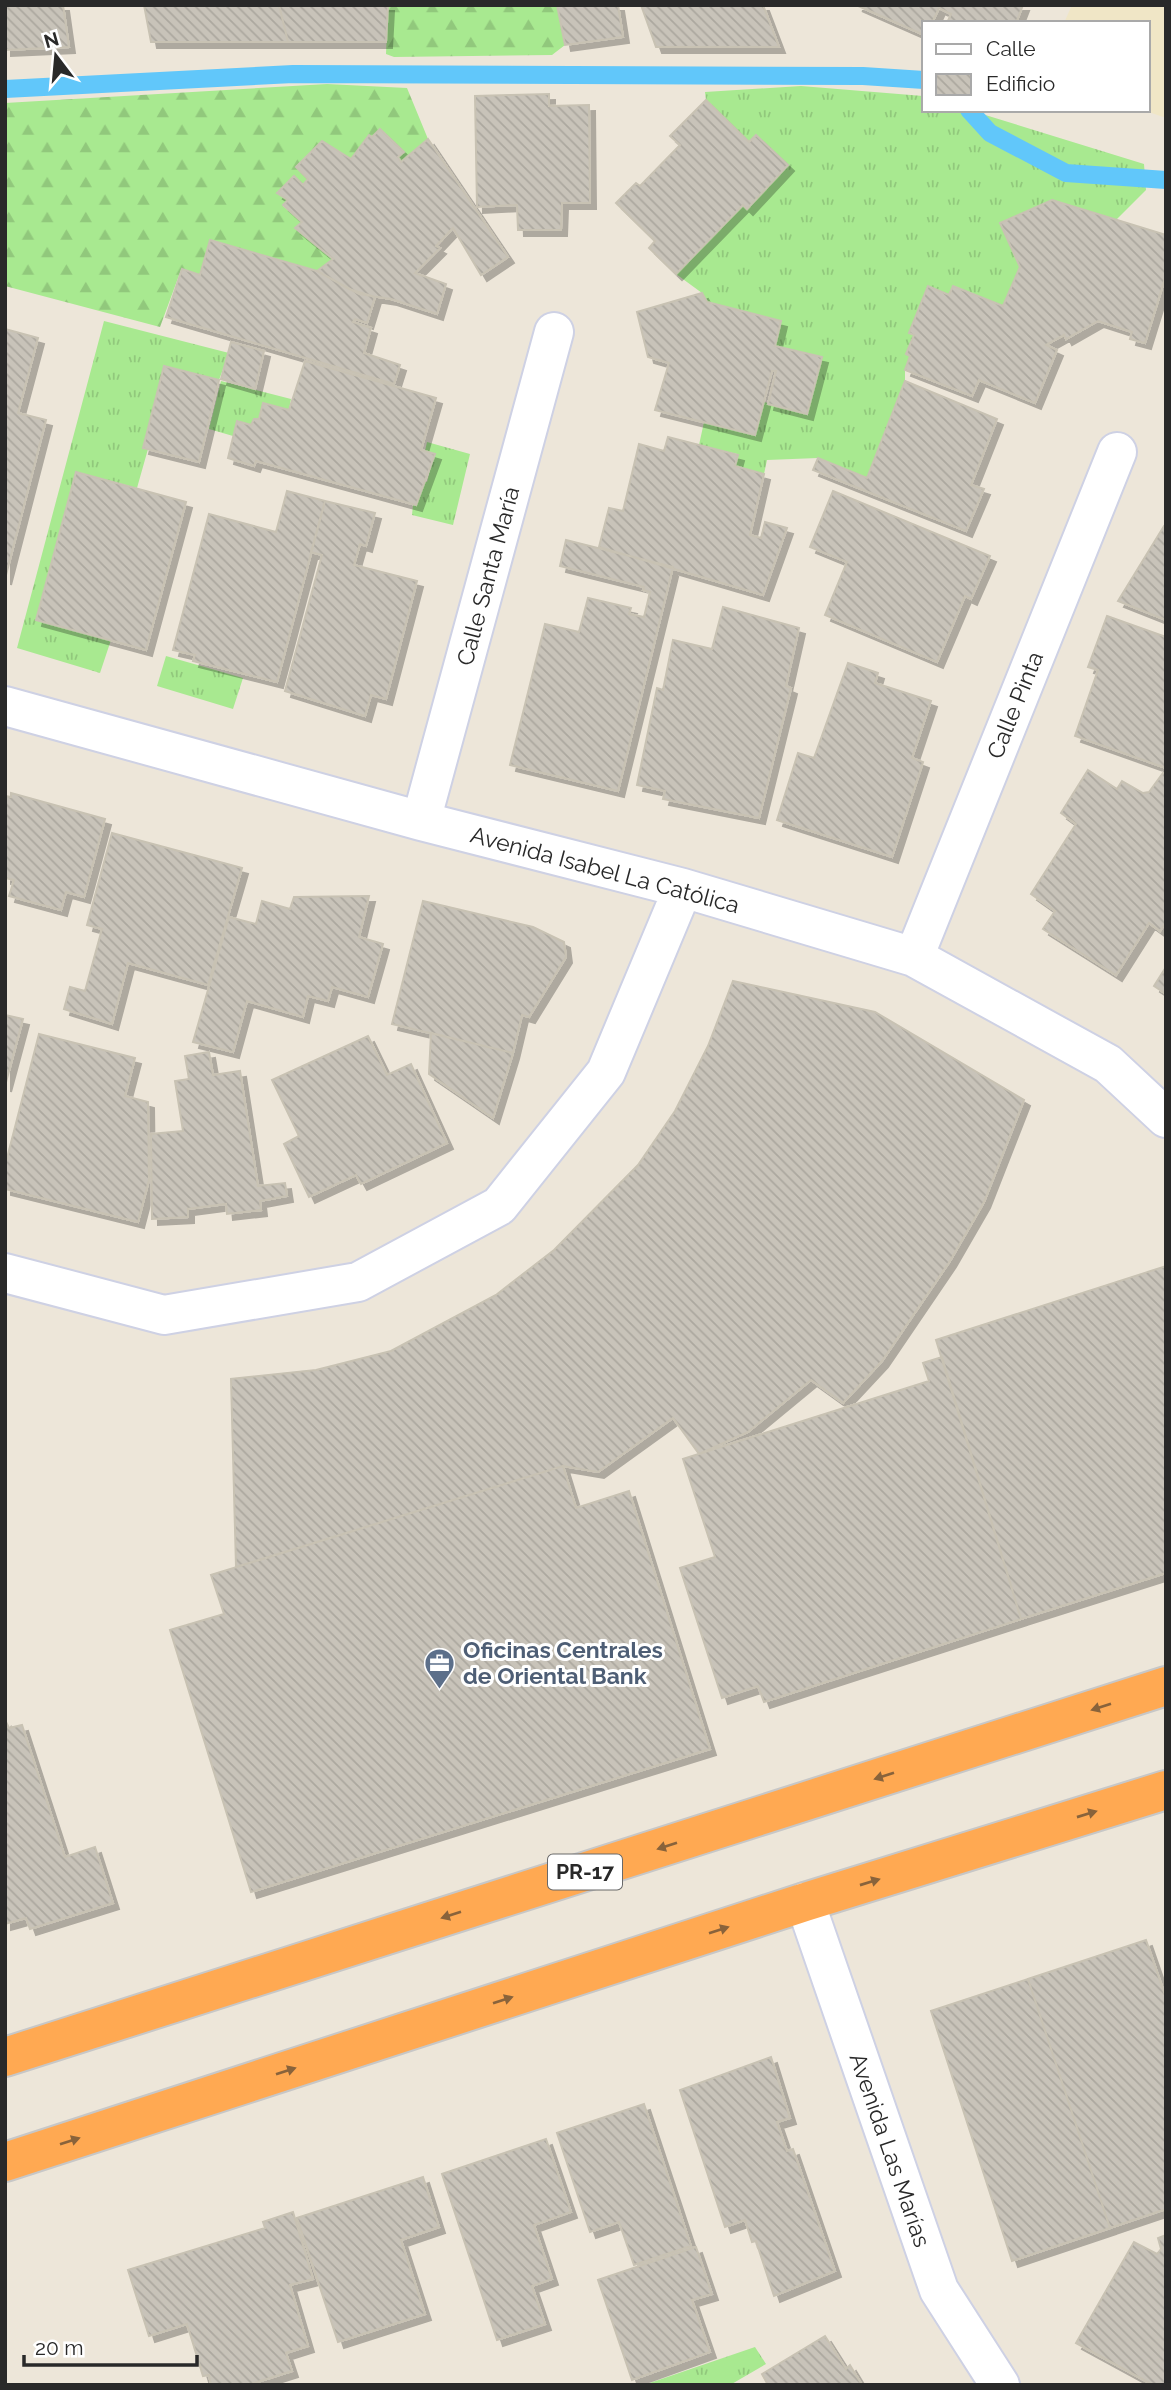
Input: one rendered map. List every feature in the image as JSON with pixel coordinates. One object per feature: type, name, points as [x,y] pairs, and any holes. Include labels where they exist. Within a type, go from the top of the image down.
[{"type":"highway","name":"PR-17","points":[[5,2057],[1166,1686]]},
{"type":"highway","points":[[5,2162],[805,1902],[1166,1790]]},
{"type":"street","name":"Calle Santa María","points":[[421,821],[554,332]]},
{"type":"street","name":"Calle Pinta","points":[[914,957],[1117,452]]},
{"type":"street","name":"Avenida Isabel La Católica","points":[[5,706],[421,821],[683,888],[914,957],[1108,1064],[1166,1118]]},
{"type":"street","points":[[5,1273],[164,1315],[358,1282],[499,1206],[606,1072],[683,888]]},
{"type":"street","name":"Avenida Las Marías","points":[[805,1902],[939,2290],[1000,2385]]},
{"type":"shaded area","points":[[1072,5],[1166,5],[1166,118],[1149,112],[1150,21],[1065,21]]},
{"type":"green space","points":[[388,5],[557,5],[565,45],[552,55],[394,57],[386,54]]},
{"type":"green space","points":[[327,84],[407,88],[428,139],[401,162],[398,157],[404,152],[369,135],[351,159],[322,141],[296,166],[308,179],[303,185],[293,176],[278,193],[288,200],[283,206],[302,222],[295,228],[333,259],[317,271],[211,240],[200,275],[181,270],[160,327],[5,286],[5,103]]},
{"type":"green space","points":[[801,86],[922,96],[922,112],[975,112],[1144,164],[1146,190],[1116,220],[1052,200],[1001,223],[1020,267],[1003,306],[954,286],[949,295],[928,286],[909,333],[914,335],[906,354],[910,356],[905,370],[905,381],[867,478],[818,458],[767,460],[764,474],[735,466],[737,454],[699,445],[704,422],[755,435],[764,402],[807,413],[822,358],[775,346],[707,302],[702,293],[676,274],[743,205],[787,165],[756,135],[749,142],[706,100],[705,92]]},
{"type":"green space","points":[[104,321],[229,353],[219,380],[164,366],[143,447],[148,449],[137,488],[76,472],[111,640],[100,673],[17,648]]},
{"type":"green space","points":[[221,381],[291,399],[289,410],[263,403],[259,419],[254,419],[251,425],[237,421],[233,436],[209,429]]},
{"type":"green space","points":[[427,442],[470,454],[453,525],[412,515],[422,481],[427,482],[434,455],[425,451]]},
{"type":"green space","points":[[166,656],[243,678],[233,709],[157,686]]},
{"type":"green space","points":[[755,2347],[766,2364],[730,2385],[644,2385]]},
{"type":"building","points":[[5,5],[63,5],[69,47],[5,50]]},
{"type":"building","points":[[144,5],[279,5],[288,42],[151,42]]},
{"type":"building","points":[[279,5],[388,5],[386,42],[288,42]]},
{"type":"building","points":[[557,5],[618,5],[623,37],[565,45]]},
{"type":"building","points":[[641,5],[763,5],[779,47],[656,47]]},
{"type":"building","points":[[856,5],[1023,5],[1017,21],[948,21],[951,14],[939,8],[933,21],[922,21],[922,34]]},
{"type":"building","points":[[549,94],[549,106],[589,105],[590,203],[562,203],[561,230],[518,230],[517,205],[477,207],[475,96]]},
{"type":"building","points":[[706,100],[749,142],[756,135],[788,165],[747,209],[743,205],[676,274],[649,248],[655,241],[616,203],[636,183],[640,186],[680,145],[670,136]]},
{"type":"building","points":[[380,129],[404,152],[398,157],[401,162],[428,139],[508,257],[481,275],[453,228],[436,246],[440,248],[415,273],[446,284],[437,314],[391,299],[359,294],[317,271],[333,259],[295,228],[302,222],[283,205],[288,200],[277,193],[294,176],[303,185],[308,179],[296,167],[322,141],[351,159],[369,135],[372,137]]},
{"type":"building","points":[[1052,200],[1166,235],[1166,275],[1145,343],[1130,339],[1132,332],[1098,321],[1066,339],[1064,335],[1046,345],[1057,350],[1035,403],[979,380],[972,396],[905,370],[910,356],[906,354],[914,335],[909,333],[928,286],[949,295],[953,286],[1003,306],[1020,267],[1000,223]]},
{"type":"building","points":[[210,240],[317,271],[349,289],[375,297],[367,323],[355,319],[353,322],[371,328],[364,353],[400,365],[394,384],[166,317],[182,269],[200,275]]},
{"type":"building","points":[[702,293],[707,302],[781,321],[775,346],[822,357],[807,414],[768,404],[776,371],[772,371],[755,435],[655,410],[669,363],[648,357],[637,312]]},
{"type":"building","points":[[5,329],[38,338],[18,413],[46,420],[5,579]]},
{"type":"building","points":[[231,342],[264,351],[255,389],[221,379]]},
{"type":"building","points":[[305,361],[436,398],[421,450],[435,454],[416,505],[256,461],[254,466],[228,458],[237,421],[251,425],[254,419],[259,419],[263,403],[289,410]]},
{"type":"building","points":[[164,366],[219,380],[199,462],[143,448]]},
{"type":"building","points":[[905,381],[997,419],[971,485],[984,489],[966,531],[813,470],[818,458],[867,478]]},
{"type":"building","points":[[668,437],[738,455],[735,466],[764,474],[750,535],[761,538],[765,522],[787,528],[763,595],[599,547],[609,508],[623,511],[639,444],[664,451]]},
{"type":"building","points":[[76,472],[186,502],[146,650],[36,620]]},
{"type":"building","points":[[287,491],[325,501],[277,682],[193,661],[195,655],[173,650],[209,514],[276,532]]},
{"type":"building","points":[[833,491],[990,556],[971,599],[965,596],[937,662],[825,615],[847,562],[810,547]]},
{"type":"building","points":[[325,501],[375,513],[366,546],[360,544],[354,565],[417,581],[386,699],[371,695],[365,716],[285,691],[322,555],[311,552]]},
{"type":"building","points":[[1164,526],[1166,527],[1166,620],[1118,601]]},
{"type":"building","points":[[566,540],[673,567],[618,791],[510,765],[545,624],[579,632],[588,598],[631,608],[629,614],[644,617],[650,592],[643,590],[644,587],[560,566]]},
{"type":"building","points":[[723,607],[799,628],[786,686],[791,688],[759,818],[663,799],[665,791],[637,785],[657,688],[663,690],[673,640],[712,649]]},
{"type":"building","points":[[1107,616],[1166,637],[1166,768],[1075,736],[1098,670],[1088,667]]},
{"type":"building","points":[[848,663],[878,673],[875,683],[931,701],[912,758],[923,762],[892,857],[777,820],[798,753],[814,758]]},
{"type":"building","points":[[1088,770],[1117,789],[1122,781],[1143,793],[1149,792],[1163,773],[1166,774],[1166,922],[1160,931],[1149,923],[1116,975],[1043,929],[1055,911],[1031,894],[1076,824],[1061,813]]},
{"type":"building","points":[[11,793],[105,819],[84,897],[66,892],[61,910],[9,896],[14,880],[5,878],[5,796],[11,797]]},
{"type":"building","points":[[112,833],[242,868],[208,985],[128,963],[112,1024],[64,1009],[70,987],[85,991],[102,929],[87,925]]},
{"type":"building","points":[[369,896],[359,937],[383,944],[368,997],[332,987],[328,1001],[308,996],[303,1017],[247,1001],[233,1052],[193,1042],[229,917],[256,924],[262,901],[290,909],[294,897]]},
{"type":"building","points":[[423,901],[533,927],[564,942],[566,957],[529,1017],[522,1015],[513,1053],[392,1024]]},
{"type":"building","points":[[1166,967],[1166,994],[1154,986]]},
{"type":"building","points":[[733,981],[875,1012],[1024,1100],[984,1202],[950,1261],[882,1361],[843,1403],[811,1380],[748,1432],[699,1454],[673,1418],[598,1472],[563,1466],[236,1567],[231,1379],[316,1370],[391,1351],[496,1295],[554,1250],[638,1165],[675,1111],[708,1046]]},
{"type":"building","points":[[5,1015],[23,1019],[5,1086]]},
{"type":"building","points":[[431,1033],[513,1053],[493,1118],[429,1074]]},
{"type":"building","points":[[39,1034],[135,1058],[125,1096],[148,1102],[149,1180],[138,1222],[5,1189],[5,1166]]},
{"type":"building","points":[[368,1036],[387,1075],[411,1064],[447,1143],[361,1184],[356,1175],[309,1197],[284,1144],[299,1136],[272,1080]]},
{"type":"building","points":[[209,1052],[213,1075],[240,1071],[258,1186],[285,1183],[287,1196],[260,1201],[261,1210],[227,1214],[226,1204],[188,1209],[188,1217],[152,1219],[151,1134],[183,1131],[175,1081],[189,1079],[185,1056]]},
{"type":"building","points":[[1166,1266],[1166,1573],[1021,1619],[936,1340]]},
{"type":"building","points":[[942,1357],[1021,1619],[764,1702],[758,1686],[722,1698],[680,1568],[715,1557],[683,1459],[929,1381],[923,1363]]},
{"type":"building","name":"Oficinas Centrales de Oriental Bank","points":[[563,1466],[576,1508],[629,1491],[710,1749],[251,1892],[170,1630],[224,1614],[211,1575]]},
{"type":"building","points":[[5,1720],[9,1728],[22,1725],[65,1857],[95,1847],[113,1903],[30,1929],[26,1918],[5,1924]]},
{"type":"building","points":[[1146,1940],[1166,1998],[1166,2209],[1110,2228],[1028,1979]]},
{"type":"building","points":[[1028,1979],[1110,2228],[1012,2261],[931,2011]]},
{"type":"building","points":[[771,2057],[790,2118],[777,2122],[787,2151],[793,2149],[835,2271],[774,2296],[756,2241],[752,2242],[745,2220],[725,2227],[680,2090]]},
{"type":"building","points":[[644,2104],[691,2246],[634,2265],[619,2222],[590,2232],[557,2133]]},
{"type":"building","points":[[546,2139],[571,2212],[534,2225],[552,2279],[532,2286],[545,2324],[497,2340],[442,2174]]},
{"type":"building","points":[[423,2177],[439,2227],[401,2240],[425,2314],[338,2342],[297,2218]]},
{"type":"building","points":[[293,2212],[313,2279],[290,2285],[308,2346],[286,2353],[292,2371],[248,2385],[211,2385],[209,2375],[203,2376],[187,2324],[149,2336],[128,2270],[265,2228],[263,2222]]},
{"type":"building","points":[[1166,2235],[1166,2385],[1153,2385],[1076,2343],[1134,2242],[1157,2254],[1161,2249],[1158,2238]]},
{"type":"building","points":[[696,2247],[712,2294],[692,2300],[710,2352],[632,2380],[598,2280]]},
{"type":"building","points":[[825,2336],[846,2369],[850,2365],[862,2385],[768,2385],[762,2374]]},
{"type":"waterway","points":[[5,89],[293,74],[863,76],[922,80]]},
{"type":"waterway","points":[[971,112],[990,133],[1066,173],[1166,180]]},
{"type":"place","name":"Oficinas Centrales de Oriental Bank","points":[[440,1690]]}]
